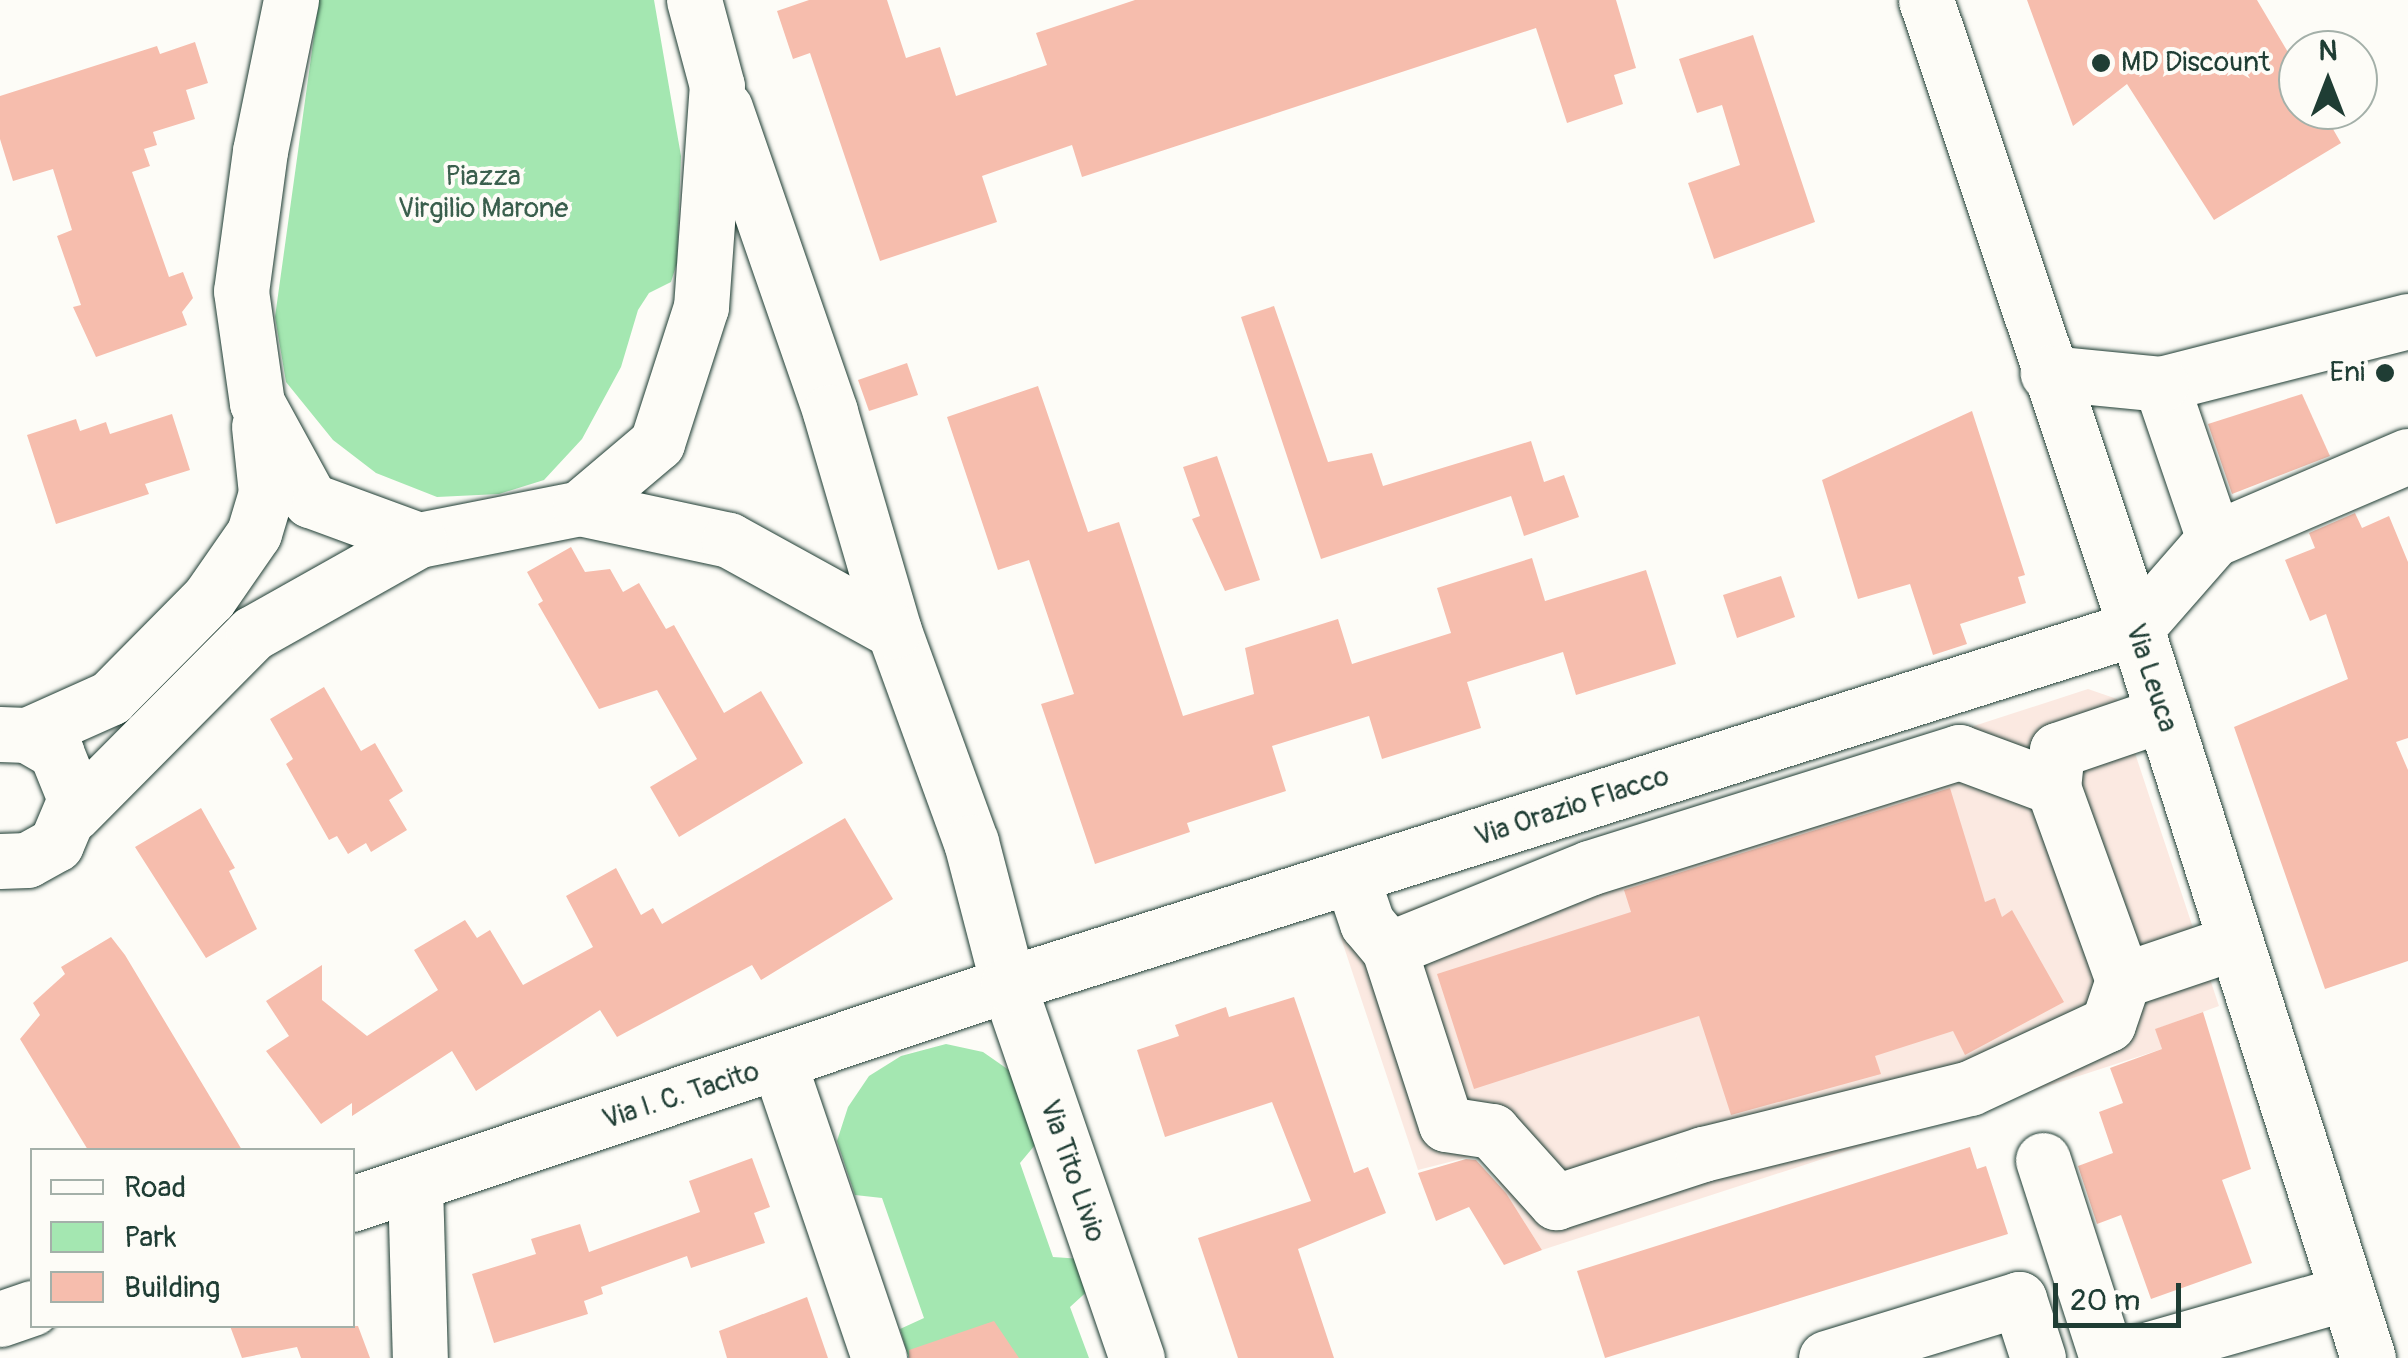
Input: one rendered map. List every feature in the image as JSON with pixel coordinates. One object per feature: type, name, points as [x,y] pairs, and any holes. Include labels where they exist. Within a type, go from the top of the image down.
[{"type":"street","points":[[13,734],[110,698],[209,598],[254,534],[266,493],[241,291],[260,151],[291,0]]},
{"type":"street","points":[[580,508],[657,444],[701,307],[718,86],[694,0]]},
{"type":"street","name":"Via Leuca","points":[[1926,0],[2136,628],[2368,1358]]},
{"type":"street","name":"Via Tito Livio","points":[[718,86],[830,412],[894,630],[971,842],[1008,984],[1137,1358]]},
{"type":"street","points":[[2048,373],[2161,384],[2408,321]]},
{"type":"street","points":[[2161,384],[2214,539]]},
{"type":"street","points":[[257,403],[310,500],[419,540]]},
{"type":"street","points":[[2136,628],[2214,539],[2408,456]]},
{"type":"street","points":[[9,872],[56,844],[73,814],[253,633],[419,540],[580,508],[729,540],[894,630]]},
{"type":"street","name":"Via Orazio Flacco","points":[[1008,984],[2136,628]]},
{"type":"street","points":[[1351,876],[1366,923],[1389,949],[1446,1124],[1492,1131],[1556,1202],[1703,1154],[1970,1088],[2108,1024],[2123,980],[2053,787],[2057,750],[2163,714]]},
{"type":"street","points":[[13,734],[66,765],[73,814]]},
{"type":"street","points":[[1389,949],[1590,868],[1959,752],[2053,787]]},
{"type":"street","points":[[2123,980],[2235,942]]},
{"type":"street","name":"Via I. C. Tacito","points":[[355,1203],[779,1064],[1008,984]]},
{"type":"street","points":[[779,1064],[879,1358]]},
{"type":"street","points":[[2043,1160],[2107,1358]]},
{"type":"street","points":[[416,1184],[420,1358]]},
{"type":"street","points":[[2118,1358],[2346,1293]]},
{"type":"street","points":[[1826,1358],[2020,1299],[2038,1358]]},
{"type":"street","points":[[0,1318],[30,1309]]},
{"type":"shaded area","points":[[2088,689],[2117,699],[2219,1006],[2156,1029],[2162,1049],[1542,1250],[1481,1154],[1418,1170],[1339,932]]},
{"type":"green space","name":"Piazza Virgilio Marone","points":[[319,0],[654,0],[681,156],[677,263],[671,282],[649,293],[638,310],[621,367],[582,439],[544,480],[499,494],[437,497],[376,473],[333,440],[286,382],[275,317]]},
{"type":"green space","points":[[946,1044],[983,1052],[1016,1075],[1040,1139],[1020,1163],[1053,1257],[1082,1259],[1093,1286],[1070,1307],[1089,1358],[909,1358],[900,1329],[924,1318],[882,1198],[855,1195],[837,1141],[848,1107],[869,1076],[901,1056]]},
{"type":"building","points":[[809,0],[887,0],[906,58],[940,47],[956,96],[1047,65],[1036,33],[1135,0],[1616,0],[1636,68],[1614,75],[1623,104],[1567,123],[1536,28],[1082,177],[1072,145],[982,176],[997,222],[880,261],[810,53],[793,59],[777,11]]},
{"type":"building","points":[[2027,0],[2257,0],[2278,35],[2278,130],[2334,130],[2341,143],[2214,220],[2127,84],[2073,126]]},
{"type":"building","points":[[1753,35],[1815,222],[1714,259],[1688,183],[1740,165],[1722,105],[1697,113],[1679,59]]},
{"type":"building","points":[[195,42],[208,83],[186,90],[195,119],[153,132],[157,145],[144,149],[150,166],[132,172],[169,277],[183,272],[193,298],[182,312],[187,325],[96,357],[73,307],[81,305],[57,236],[72,230],[53,169],[13,181],[0,139],[0,96],[157,46],[160,54]]},
{"type":"building","points":[[1274,306],[1328,462],[1372,453],[1383,486],[1531,441],[1544,482],[1564,475],[1579,517],[1524,536],[1511,496],[1321,559],[1241,317]]},
{"type":"building","points":[[907,363],[918,395],[869,411],[858,380]]},
{"type":"building","points":[[1038,386],[1088,532],[1119,522],[1183,716],[1254,694],[1245,648],[1338,619],[1352,664],[1451,633],[1437,588],[1532,558],[1545,601],[1646,570],[1676,664],[1576,695],[1563,652],[1467,682],[1481,728],[1382,759],[1369,716],[1272,746],[1286,791],[1187,823],[1190,832],[1095,864],[1041,704],[1074,694],[1029,560],[998,570],[947,417]]},
{"type":"building","points":[[2302,394],[2330,456],[2232,494],[2208,424]]},
{"type":"building","points":[[1972,411],[2025,575],[2018,577],[2026,603],[1960,624],[1967,644],[1933,655],[1910,584],[1858,599],[1822,480]]},
{"type":"building","points":[[172,414],[190,470],[145,484],[149,494],[56,524],[27,435],[76,419],[80,431],[106,422],[110,434]]},
{"type":"building","points":[[1217,456],[1260,580],[1225,591],[1192,519],[1200,516],[1183,467]]},
{"type":"building","points":[[2355,513],[2362,528],[2389,516],[2408,562],[2408,738],[2396,742],[2408,770],[2408,961],[2325,989],[2234,727],[2348,679],[2326,614],[2310,621],[2285,560],[2315,548],[2309,533]]},
{"type":"building","points":[[571,547],[585,572],[610,569],[623,592],[639,583],[666,629],[674,625],[724,713],[761,691],[803,763],[679,837],[650,787],[697,759],[657,690],[599,709],[538,604],[543,601],[527,572]]},
{"type":"building","points":[[1781,576],[1795,617],[1737,638],[1723,595]]},
{"type":"building","points":[[324,687],[361,751],[375,743],[403,791],[389,800],[407,830],[371,852],[366,843],[348,854],[337,836],[329,840],[286,764],[293,759],[270,719]]},
{"type":"building","points":[[1950,788],[1985,902],[1995,898],[2002,917],[2012,910],[2064,1002],[1965,1055],[1953,1031],[1875,1056],[1881,1074],[1731,1115],[1699,1016],[1474,1089],[1437,974],[1631,912],[1624,890]]},
{"type":"building","points":[[201,808],[235,868],[229,871],[257,929],[206,958],[135,847]]},
{"type":"building","points":[[845,818],[893,899],[761,980],[752,965],[617,1037],[600,1010],[476,1091],[452,1051],[352,1116],[352,1103],[321,1124],[266,1051],[289,1036],[266,1001],[322,965],[322,1000],[367,1036],[438,990],[414,950],[465,920],[477,938],[490,930],[523,985],[593,947],[566,896],[616,868],[641,915],[653,908],[662,924]]},
{"type":"building","points":[[111,937],[241,1148],[87,1148],[20,1039],[40,1015],[33,1003],[65,974],[61,967]]},
{"type":"building","points":[[1294,997],[1354,1173],[1368,1167],[1386,1213],[1298,1249],[1334,1358],[1238,1358],[1198,1238],[1311,1201],[1272,1102],[1165,1137],[1137,1050],[1179,1036],[1175,1025],[1226,1007],[1229,1017]]},
{"type":"building","points":[[2203,1012],[2251,1169],[2222,1180],[2252,1263],[2151,1299],[2121,1215],[2097,1224],[2078,1166],[2113,1153],[2099,1112],[2123,1103],[2110,1068],[2162,1049],[2155,1029]]},
{"type":"building","points":[[1970,1147],[1977,1169],[1986,1166],[2008,1234],[1605,1358],[1577,1271]]},
{"type":"building","points":[[752,1158],[770,1207],[754,1213],[765,1243],[691,1268],[687,1256],[601,1287],[603,1294],[584,1301],[588,1314],[494,1343],[472,1274],[536,1254],[531,1239],[580,1224],[589,1252],[700,1212],[689,1181]]},
{"type":"building","points":[[1466,1159],[1476,1160],[1506,1193],[1542,1250],[1504,1265],[1469,1207],[1436,1221],[1418,1173]]},
{"type":"building","points":[[807,1297],[828,1358],[727,1358],[719,1331]]},
{"type":"building","points":[[994,1321],[1019,1358],[909,1358],[909,1350]]},
{"type":"building","points":[[358,1326],[370,1358],[301,1358],[297,1347],[242,1358],[231,1328]]},
{"type":"place","name":"MD Discount","points":[[2101,63]]},
{"type":"place","name":"Eni","points":[[2385,373]]}]
